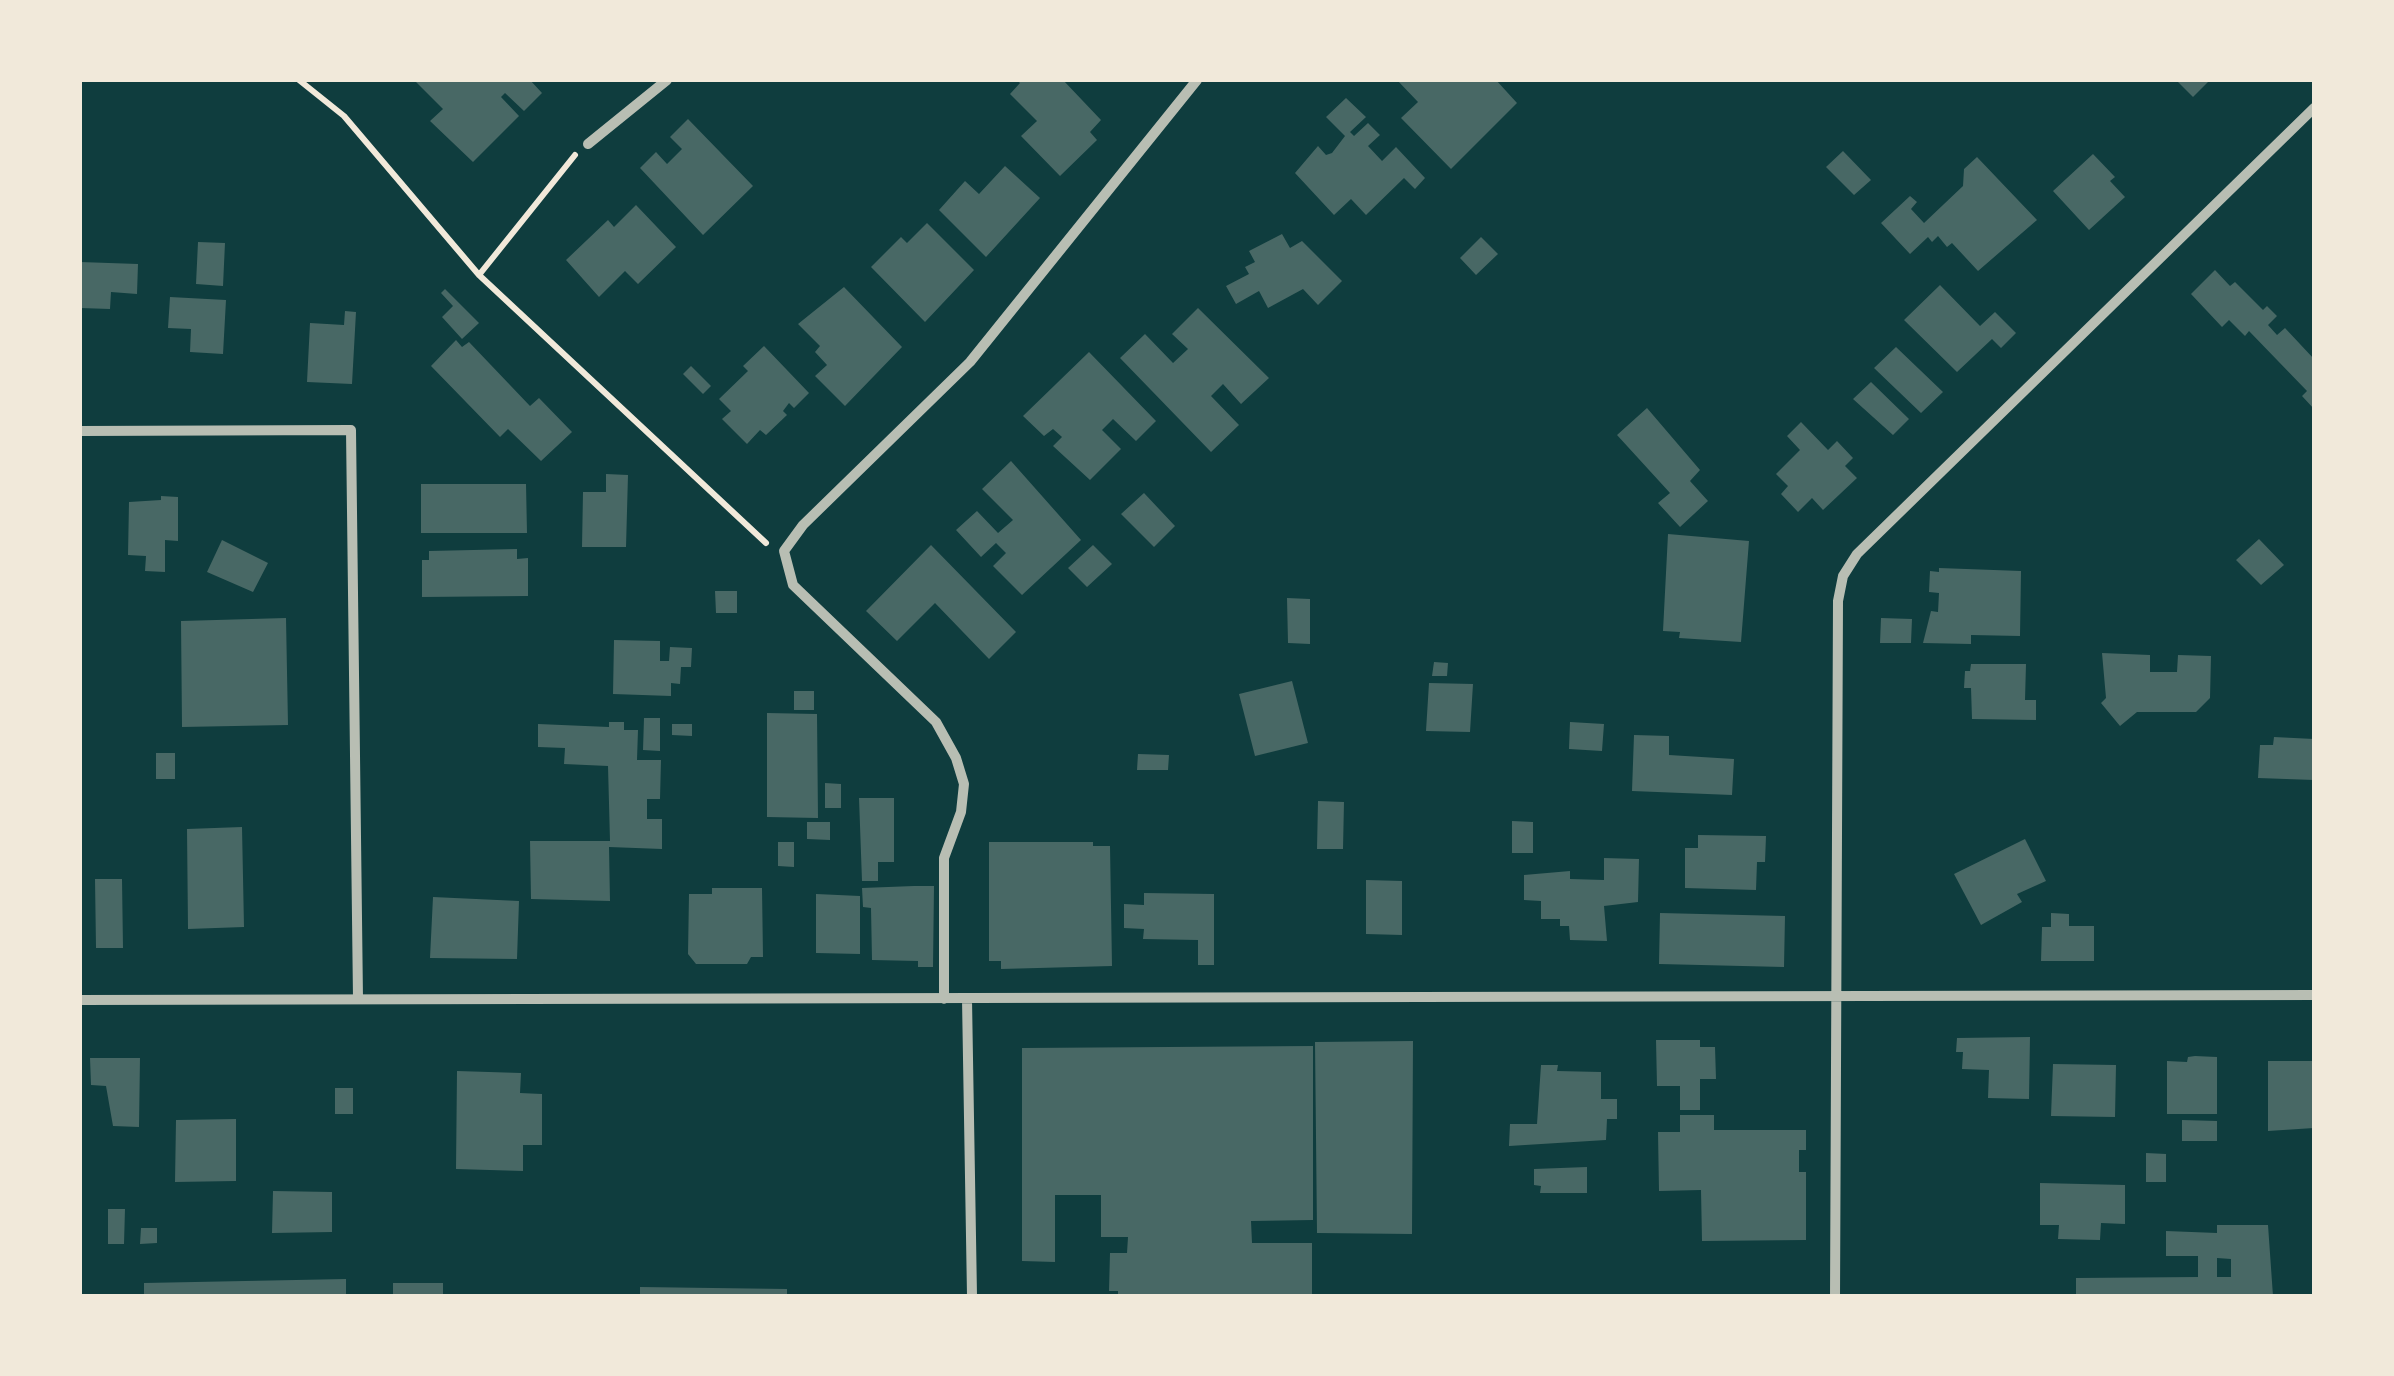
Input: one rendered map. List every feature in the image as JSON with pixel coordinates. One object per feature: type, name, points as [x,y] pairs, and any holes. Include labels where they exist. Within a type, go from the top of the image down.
[{"type":"street","points":[[588,144],[667,80]]},
{"type":"street","points":[[944,999],[944,858],[961,812],[964,784],[956,758],[936,722],[794,585],[784,551],[802,525],[970,362],[1197,80]]},
{"type":"street","points":[[1836,1296],[1838,600],[1843,576],[1857,554],[2314,108]]},
{"type":"street","points":[[80,431],[351,430],[358,999]]},
{"type":"street","points":[[80,1000],[2314,994]]},
{"type":"street","points":[[968,999],[972,1296]]},
{"type":"path","points":[[299,80],[344,116],[479,276],[769,546],[784,551]]},
{"type":"path","points":[[479,276],[564,164],[588,144]]},
{"type":"building","points":[[414,80],[530,80],[542,93],[524,111],[505,93],[501,97],[519,116],[473,162],[430,121],[443,109]]},
{"type":"building","points":[[1017,80],[1063,80],[1101,120],[1090,132],[1097,140],[1060,176],[1021,136],[1037,121],[1010,94],[1020,83]]},
{"type":"building","points":[[1397,80],[1496,80],[1517,103],[1451,169],[1401,118],[1418,102]]},
{"type":"building","points":[[2176,80],[2210,80],[2193,97]]},
{"type":"building","points":[[1346,98],[1366,117],[1350,132],[1354,136],[1368,123],[1380,135],[1368,146],[1382,161],[1396,147],[1425,178],[1415,189],[1404,178],[1366,215],[1351,199],[1334,215],[1295,173],[1318,146],[1326,155],[1332,153],[1345,136],[1326,117]]},
{"type":"building","points":[[688,119],[753,186],[703,235],[640,168],[656,152],[667,164],[682,149],[670,137]]},
{"type":"building","points":[[1843,151],[1871,180],[1854,195],[1826,167]]},
{"type":"building","points":[[2093,154],[2115,177],[2110,181],[2125,197],[2089,230],[2053,191]]},
{"type":"building","points":[[1977,157],[2037,220],[1978,271],[1952,243],[1947,247],[1938,236],[1932,242],[1928,237],[1910,254],[1881,223],[1910,196],[1917,202],[1911,209],[1924,223],[1963,186],[1964,169]]},
{"type":"building","points":[[1005,166],[1040,198],[986,257],[939,210],[965,181],[979,194]]},
{"type":"building","points":[[636,205],[676,247],[638,284],[625,271],[599,297],[566,260],[608,220],[614,227]]},
{"type":"building","points":[[927,223],[974,270],[925,322],[871,267],[901,237],[907,243]]},
{"type":"building","points":[[1282,234],[1290,248],[1302,241],[1342,281],[1318,305],[1303,289],[1268,308],[1259,291],[1236,304],[1226,286],[1249,274],[1245,267],[1255,262],[1249,251]]},
{"type":"building","points":[[1481,237],[1498,254],[1476,275],[1460,258]]},
{"type":"building","points":[[198,242],[225,243],[223,286],[196,284]]},
{"type":"building","points":[[80,262],[138,264],[137,294],[111,292],[110,309],[80,308]]},
{"type":"building","points":[[2215,270],[2230,286],[2235,282],[2263,310],[2267,306],[2277,316],[2268,325],[2277,335],[2285,328],[2314,359],[2314,409],[2302,396],[2307,391],[2249,331],[2245,336],[2229,320],[2222,327],[2191,294]]},
{"type":"building","points":[[1940,285],[1980,326],[1995,312],[2016,333],[2001,348],[1992,339],[1957,372],[1904,320]]},
{"type":"building","points":[[844,287],[902,347],[845,406],[815,376],[827,365],[815,352],[820,346],[798,324]]},
{"type":"building","points":[[445,289],[479,323],[462,339],[442,317],[453,306],[441,293]]},
{"type":"building","points":[[170,297],[226,300],[223,354],[190,352],[191,329],[168,328]]},
{"type":"building","points":[[1198,308],[1269,378],[1241,404],[1223,384],[1211,396],[1239,425],[1211,452],[1120,358],[1145,334],[1173,363],[1188,349],[1172,334]]},
{"type":"building","points":[[345,311],[356,312],[352,384],[307,382],[310,323],[344,325]]},
{"type":"building","points":[[456,340],[462,347],[469,342],[530,406],[539,398],[572,432],[541,461],[508,429],[500,437],[431,366]]},
{"type":"building","points":[[764,346],[809,393],[794,408],[789,403],[783,411],[787,415],[766,435],[760,430],[747,444],[722,419],[731,411],[719,399],[748,371],[743,366]]},
{"type":"building","points":[[1896,347],[1943,392],[1921,413],[1874,368]]},
{"type":"building","points":[[1089,352],[1156,421],[1136,441],[1113,419],[1102,430],[1121,449],[1090,480],[1053,446],[1062,437],[1053,429],[1044,436],[1023,416]]},
{"type":"building","points":[[691,366],[711,386],[703,394],[683,374]]},
{"type":"building","points":[[1871,382],[1909,419],[1893,435],[1853,399]]},
{"type":"building","points":[[1647,408],[1700,470],[1690,481],[1708,501],[1680,527],[1658,503],[1670,493],[1617,435]]},
{"type":"building","points":[[1801,422],[1828,450],[1837,441],[1853,458],[1845,466],[1857,478],[1823,510],[1812,498],[1798,512],[1781,494],[1788,486],[1776,474],[1800,450],[1787,436]]},
{"type":"building","points":[[1011,461],[1081,540],[1022,595],[993,566],[1006,553],[996,543],[981,557],[956,530],[977,511],[998,533],[1013,520],[982,489]]},
{"type":"building","points":[[606,474],[628,475],[626,547],[582,547],[583,492],[606,492]]},
{"type":"building","points":[[421,484],[526,484],[527,533],[421,533]]},
{"type":"building","points":[[1144,493],[1175,526],[1154,547],[1121,514]]},
{"type":"building","points":[[161,496],[178,497],[178,541],[165,540],[165,572],[145,571],[146,556],[128,555],[129,502],[161,500]]},
{"type":"building","points":[[1668,534],[1749,541],[1741,642],[1679,638],[1680,632],[1663,631]]},
{"type":"building","points":[[2259,539],[2284,565],[2261,585],[2236,560]]},
{"type":"building","points":[[222,540],[268,563],[253,592],[207,572]]},
{"type":"building","points":[[931,545],[1016,632],[989,659],[935,603],[897,641],[866,611]]},
{"type":"building","points":[[1093,545],[1112,564],[1087,587],[1068,568]]},
{"type":"building","points":[[517,549],[517,559],[528,558],[528,596],[422,597],[422,560],[429,560],[429,551]]},
{"type":"building","points":[[1939,568],[2021,571],[2020,636],[1971,635],[1971,644],[1923,643],[1931,611],[1938,612],[1939,593],[1929,592],[1930,571],[1939,572]]},
{"type":"building","points":[[715,591],[737,591],[737,613],[716,613]]},
{"type":"building","points":[[1287,598],[1310,599],[1310,644],[1288,643]]},
{"type":"building","points":[[286,618],[288,725],[182,727],[181,621]]},
{"type":"building","points":[[1881,618],[1912,619],[1911,643],[1880,643]]},
{"type":"building","points":[[614,640],[660,641],[660,661],[669,661],[670,647],[692,648],[691,667],[681,667],[680,684],[671,683],[671,696],[613,694]]},
{"type":"building","points":[[2102,653],[2150,655],[2150,672],[2177,672],[2178,655],[2211,656],[2210,698],[2196,712],[2137,712],[2120,726],[2101,703],[2106,698]]},
{"type":"building","points":[[1434,662],[1448,663],[1447,676],[1432,676]]},
{"type":"building","points":[[1971,664],[2026,664],[2025,700],[2036,700],[2036,720],[1972,719],[1971,688],[1964,688],[1965,671],[1970,671]]},
{"type":"building","points":[[1292,681],[1308,743],[1255,756],[1239,694]]},
{"type":"building","points":[[1429,683],[1473,684],[1470,732],[1426,731]]},
{"type":"building","points":[[794,691],[814,691],[814,710],[794,710]]},
{"type":"building","points":[[767,713],[817,714],[818,818],[767,817]]},
{"type":"building","points":[[644,718],[660,718],[660,751],[643,750]]},
{"type":"building","points":[[609,722],[624,722],[624,730],[638,730],[637,760],[661,760],[660,799],[647,799],[647,819],[662,819],[662,849],[609,847],[610,901],[531,899],[530,841],[610,841],[608,766],[564,764],[565,748],[538,747],[538,724],[609,727]]},
{"type":"building","points":[[1570,722],[1604,724],[1602,751],[1569,749]]},
{"type":"building","points":[[672,724],[692,724],[692,736],[672,735]]},
{"type":"building","points":[[1634,735],[1669,736],[1669,755],[1734,759],[1732,795],[1632,791]]},
{"type":"building","points":[[2274,737],[2314,739],[2314,780],[2258,778],[2260,745],[2273,745]]},
{"type":"building","points":[[156,753],[175,753],[175,779],[156,779]]},
{"type":"building","points":[[1138,754],[1169,755],[1168,770],[1137,770]]},
{"type":"building","points":[[825,783],[841,784],[841,808],[825,808]]},
{"type":"building","points":[[859,798],[894,798],[894,862],[878,862],[878,881],[862,881]]},
{"type":"building","points":[[1318,801],[1344,802],[1343,849],[1317,849]]},
{"type":"building","points":[[1512,821],[1533,822],[1533,853],[1512,853]]},
{"type":"building","points":[[807,822],[830,822],[830,840],[807,839]]},
{"type":"building","points":[[242,827],[244,927],[188,929],[187,829]]},
{"type":"building","points":[[1698,835],[1766,836],[1765,862],[1757,862],[1756,890],[1685,888],[1685,848],[1698,848]]},
{"type":"building","points":[[2025,839],[2046,881],[2017,894],[2022,902],[1981,925],[1954,874]]},
{"type":"building","points":[[778,842],[794,842],[794,867],[778,866]]},
{"type":"building","points":[[989,842],[1093,842],[1093,846],[1110,846],[1112,966],[1001,969],[1001,961],[989,961]]},
{"type":"building","points":[[1604,858],[1639,859],[1638,902],[1604,906],[1607,941],[1570,940],[1569,926],[1560,926],[1560,919],[1541,919],[1541,901],[1524,900],[1524,875],[1570,871],[1570,879],[1604,880]]},
{"type":"building","points":[[95,879],[122,879],[123,948],[96,948]]},
{"type":"building","points":[[1366,880],[1402,881],[1402,935],[1366,934]]},
{"type":"building","points":[[934,886],[933,967],[918,967],[918,961],[872,960],[871,908],[863,907],[862,888]]},
{"type":"building","points":[[712,888],[762,888],[763,957],[751,957],[747,964],[696,964],[688,954],[689,894],[712,894]]},
{"type":"building","points":[[1144,893],[1214,894],[1214,965],[1198,965],[1198,940],[1143,939],[1144,929],[1124,928],[1124,904],[1144,905]]},
{"type":"building","points":[[816,894],[860,896],[860,954],[816,953]]},
{"type":"building","points":[[433,897],[519,901],[517,959],[430,958]]},
{"type":"building","points":[[1660,913],[1785,916],[1784,967],[1659,964]]},
{"type":"building","points":[[2051,913],[2069,914],[2069,926],[2094,926],[2094,961],[2041,961],[2042,927],[2051,927]]},
{"type":"building","points":[[2030,1037],[2029,1099],[1988,1098],[1989,1070],[1962,1069],[1963,1052],[1956,1052],[1957,1038]]},
{"type":"building","points":[[1656,1040],[1700,1040],[1700,1047],[1715,1047],[1716,1079],[1700,1079],[1700,1110],[1680,1110],[1680,1086],[1657,1086]]},
{"type":"building","points":[[1413,1041],[1412,1234],[1317,1233],[1315,1042]]},
{"type":"building","points":[[1313,1046],[1313,1220],[1251,1221],[1252,1243],[1312,1243],[1312,1296],[1118,1296],[1118,1291],[1109,1291],[1110,1253],[1127,1253],[1128,1237],[1101,1237],[1101,1195],[1055,1195],[1055,1262],[1022,1261],[1022,1048]]},
{"type":"building","points":[[2188,1057],[2217,1057],[2217,1114],[2167,1114],[2167,1061],[2187,1062]]},
{"type":"building","points":[[90,1058],[140,1058],[139,1127],[113,1126],[106,1086],[91,1085]]},
{"type":"building","points":[[2268,1061],[2314,1061],[2314,1128],[2268,1131]]},
{"type":"building","points":[[2053,1064],[2116,1065],[2115,1117],[2051,1116]]},
{"type":"building","points":[[1541,1065],[1558,1065],[1557,1071],[1601,1072],[1601,1099],[1617,1099],[1617,1119],[1607,1119],[1606,1140],[1509,1146],[1510,1124],[1537,1124]]},
{"type":"building","points":[[457,1071],[521,1073],[520,1093],[542,1094],[542,1145],[523,1145],[523,1171],[456,1169]]},
{"type":"building","points":[[335,1088],[353,1088],[353,1114],[335,1114]]},
{"type":"building","points":[[1680,1115],[1714,1115],[1714,1130],[1806,1130],[1806,1150],[1799,1150],[1799,1172],[1806,1172],[1806,1240],[1702,1241],[1701,1190],[1659,1191],[1658,1132],[1680,1132]]},
{"type":"building","points":[[236,1119],[236,1181],[175,1182],[176,1120]]},
{"type":"building","points":[[2182,1120],[2217,1121],[2217,1141],[2182,1141]]},
{"type":"building","points":[[2146,1153],[2166,1154],[2166,1182],[2146,1182]]},
{"type":"building","points":[[1587,1167],[1587,1193],[1540,1193],[1541,1186],[1534,1185],[1534,1169]]},
{"type":"building","points":[[2040,1183],[2125,1185],[2125,1224],[2101,1223],[2100,1240],[2058,1239],[2059,1225],[2040,1225]]},
{"type":"building","points":[[273,1191],[332,1192],[332,1232],[272,1233]]},
{"type":"building","points":[[108,1209],[125,1209],[124,1244],[108,1244]]},
{"type":"building","points":[[2217,1225],[2268,1225],[2273,1296],[2076,1296],[2076,1278],[2198,1277],[2198,1256],[2166,1256],[2166,1231],[2217,1233]],"holes":[[[2217,1258],[2231,1259],[2231,1277],[2217,1277]]]},
{"type":"building","points":[[141,1228],[157,1228],[157,1243],[140,1244]]},
{"type":"building","points":[[346,1279],[346,1296],[144,1296],[144,1283]]},
{"type":"building","points":[[393,1283],[443,1283],[443,1296],[393,1296]]},
{"type":"building","points":[[640,1287],[787,1289],[787,1296],[640,1296]]}]
